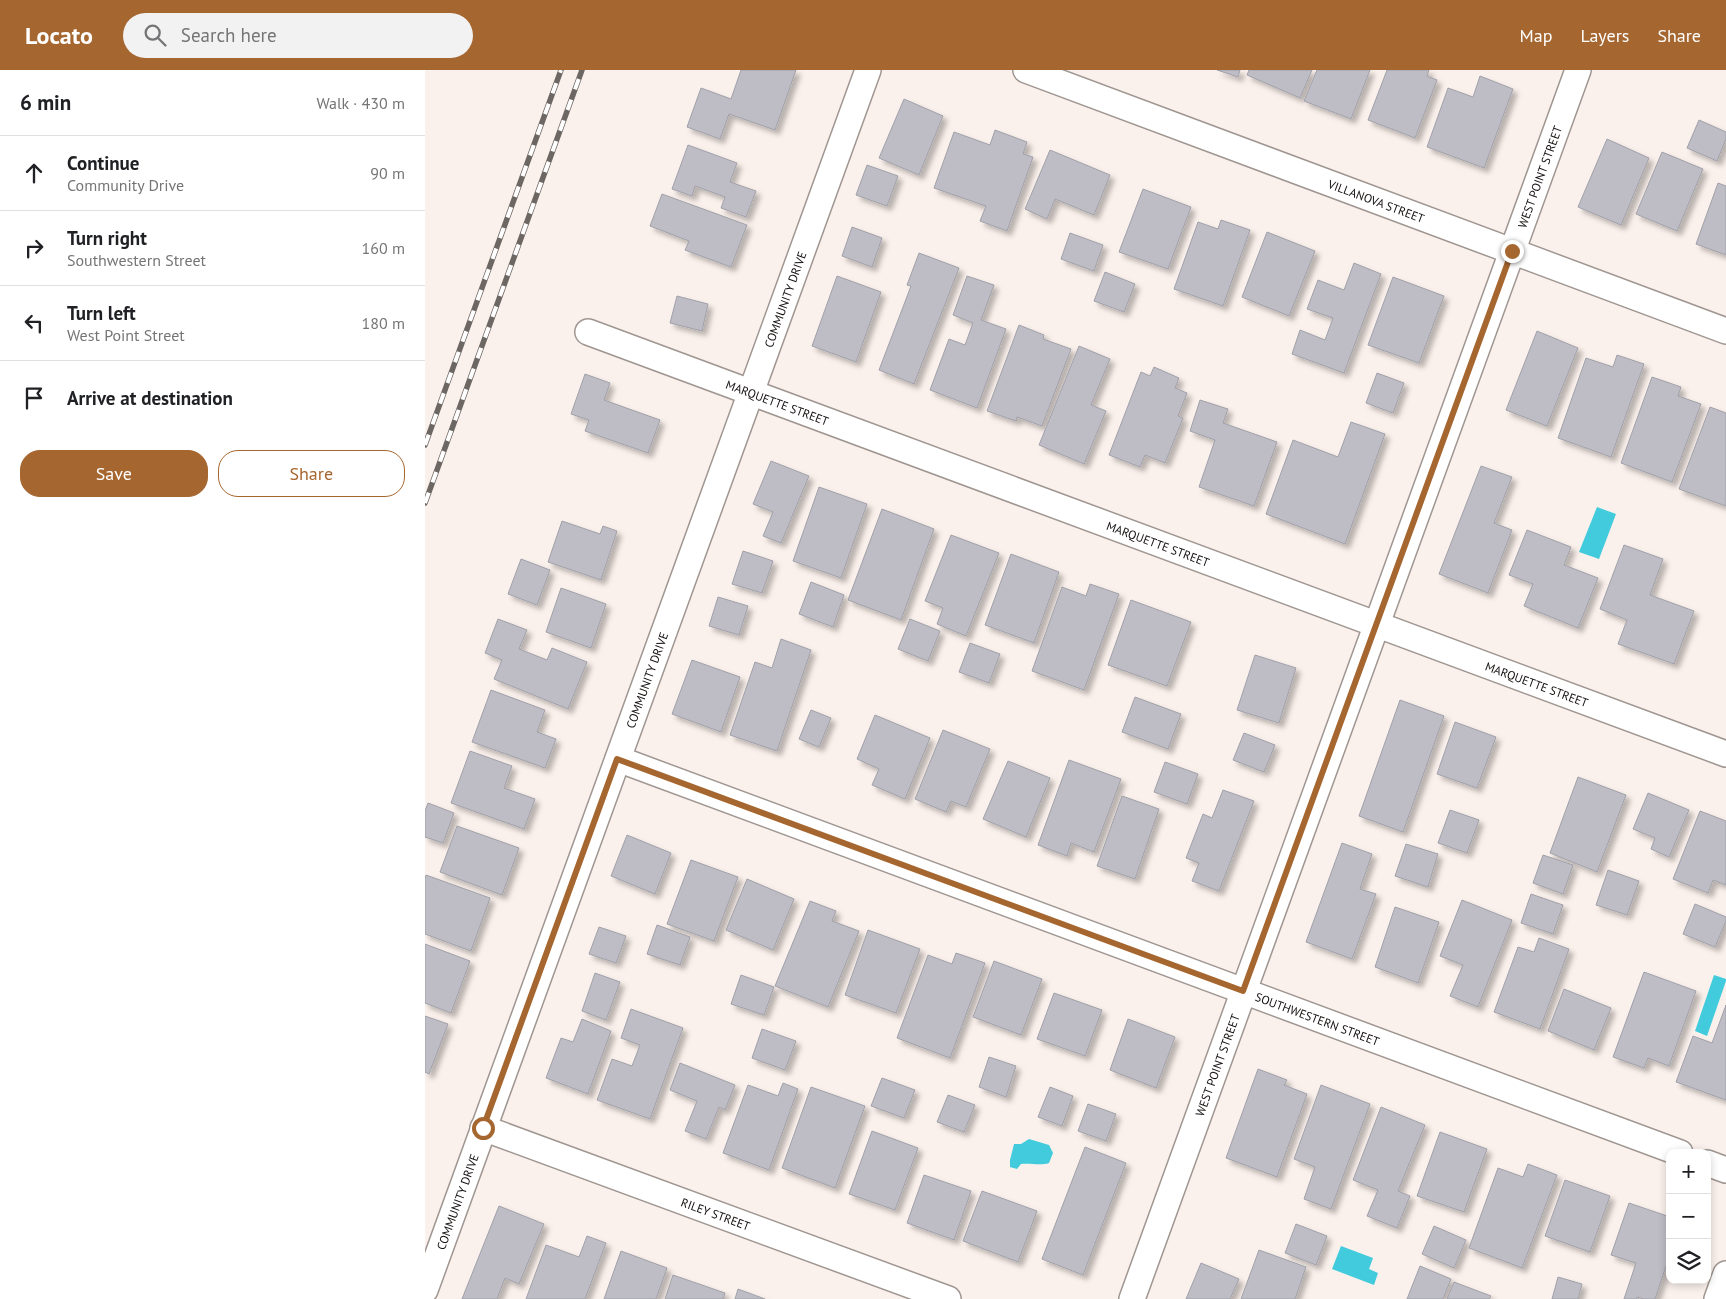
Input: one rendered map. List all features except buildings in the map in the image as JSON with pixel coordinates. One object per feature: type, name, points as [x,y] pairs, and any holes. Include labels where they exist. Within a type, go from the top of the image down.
[{"type":"street","name":"COMMUNITY DRIVE","points":[[425,1290],[868,70]]},
{"type":"street","name":"VILLANOVA STREET","points":[[1026,70],[1726,331]]},
{"type":"street","name":"WEST POINT STREET","points":[[1132,1299],[1578,70]]},
{"type":"street","name":"MARQUETTE STREET","points":[[588,332],[1726,754]]},
{"type":"street","name":"SOUTHWESTERN STREET","points":[[617,759],[1669,1149]]},
{"type":"street","name":"RILEY STREET","points":[[483,1128],[948,1299]]},
{"type":"street","points":[[1711,1164],[1726,1170]]},
{"type":"street","points":[[1717,1299],[1726,1274]]},
{"type":"water","points":[[1597,507],[1616,514],[1599,559],[1579,552]]},
{"type":"water","points":[[1714,975],[1726,979],[1726,981],[1707,1036],[1695,1031]]},
{"type":"water","points":[[1029,1139],[1049,1145],[1053,1153],[1049,1163],[1021,1164],[1017,1169],[1010,1167],[1014,1144],[1021,1144]]},
{"type":"water","points":[[1341,1246],[1373,1258],[1369,1269],[1378,1273],[1374,1285],[1332,1269]]},
{"type":"railway","points":[[425,445],[561,70]]},
{"type":"railway","points":[[425,503],[582,70]]},
{"type":"route","points":[[483,1128],[617,759],[1243,991],[1512,251]]}]
